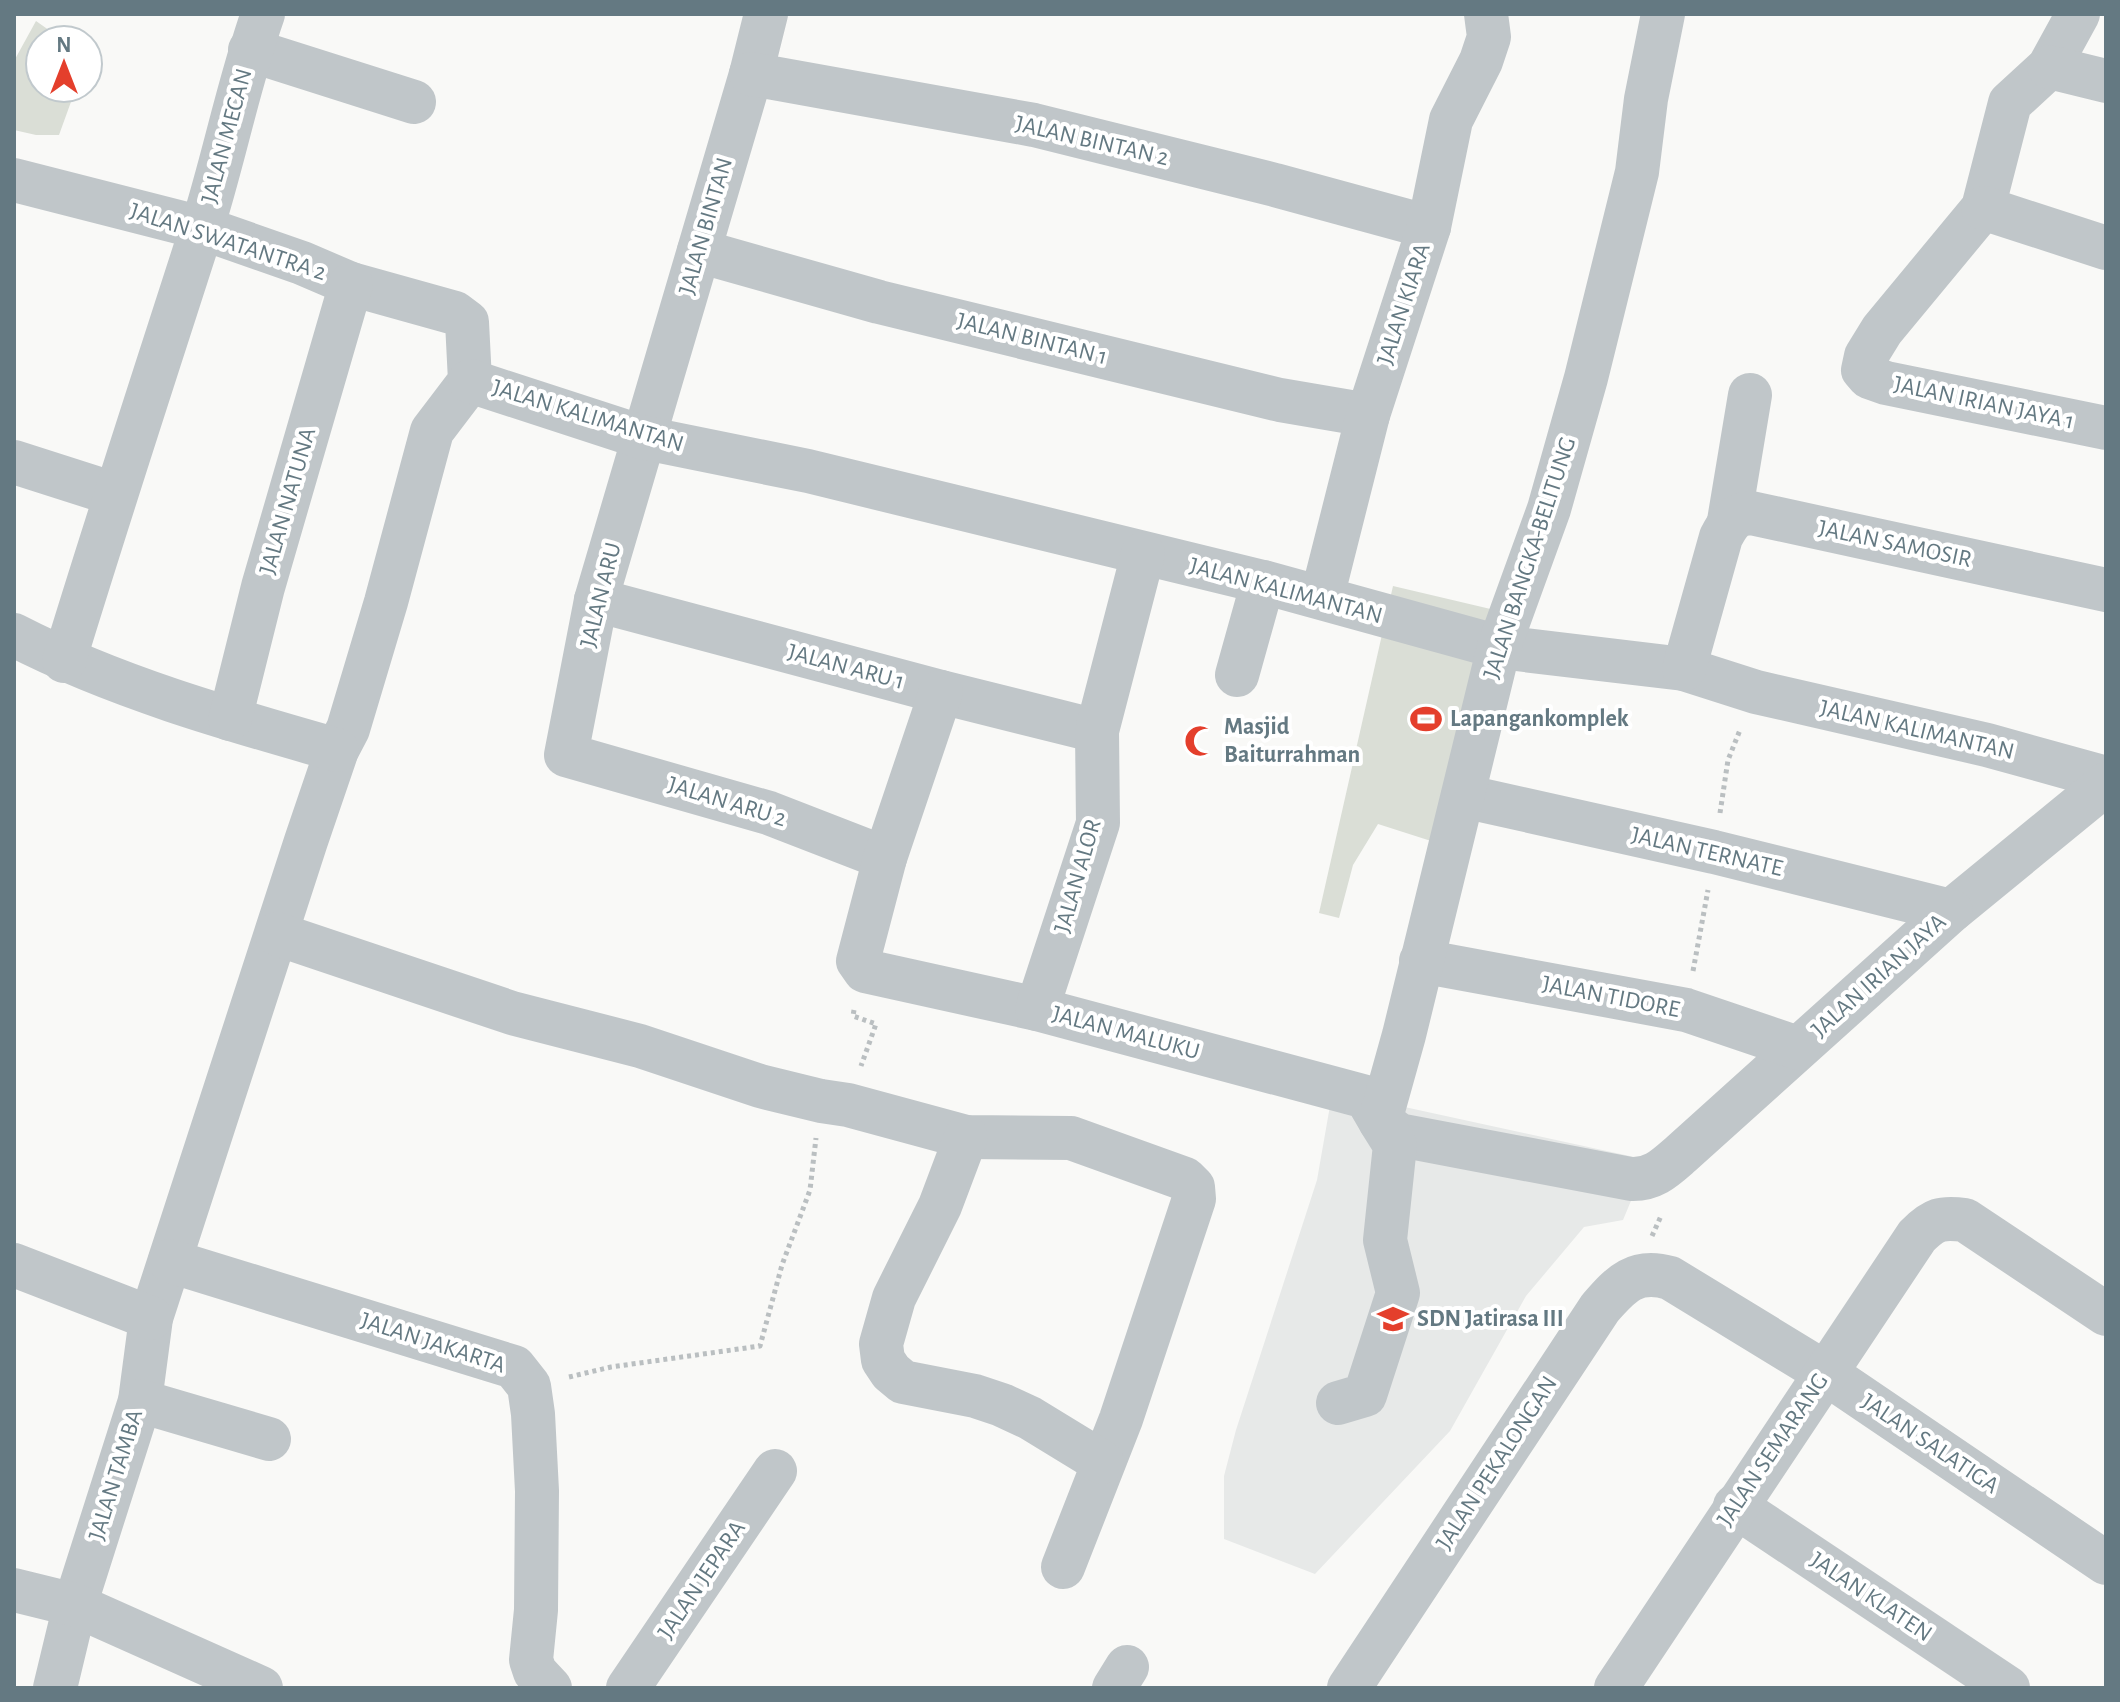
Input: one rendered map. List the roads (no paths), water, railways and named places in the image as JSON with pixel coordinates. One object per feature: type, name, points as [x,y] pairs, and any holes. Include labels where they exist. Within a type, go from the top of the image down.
[{"type":"street","name":"JALAN BINTAN","points":[[645,438],[766,14]]},
{"type":"street","name":"JALAN KIARA","points":[[1322,597],[1368,415],[1429,227],[1451,120],[1481,61],[1489,37],[1486,14]]},
{"type":"street","name":"JALAN BANGKA-BELITUNG","points":[[1380,1121],[1499,647],[1549,509],[1586,378],[1637,172],[1646,99],[1663,14]]},
{"type":"street","points":[[2078,14],[2049,67],[2010,103],[1983,208],[2106,248]]},
{"type":"street","points":[[257,32],[414,102]]},
{"type":"street","name":"JALAN MECAN","points":[[64,661],[114,494],[202,228],[257,32]]},
{"type":"street","points":[[2049,67],[2106,81]]},
{"type":"street","name":"JALAN BINTAN 2","points":[[751,74],[1034,125],[1429,227]]},
{"type":"street","name":"JALAN SWATANTRA 2","points":[[14,180],[202,228],[302,263],[351,284],[455,313],[467,322],[470,381]]},
{"type":"street","name":"JALAN IRIAN JAYA 1","points":[[1983,208],[1882,330],[1866,356],[1863,370],[1869,377],[1886,383],[2106,428]]},
{"type":"street","name":"JALAN BINTAN 1","points":[[699,251],[879,302],[1280,400],[1368,415]]},
{"type":"street","name":"JALAN NATUNA","points":[[230,719],[263,587],[351,284]]},
{"type":"street","name":"JALAN KALIMANTAN","points":[[470,381],[645,438],[808,471],[1263,582],[1499,647],[1684,669],[1756,692],[1987,745],[2106,781]]},
{"type":"street","name":"JALAN TAMBA","points":[[55,1688],[75,1605],[140,1401],[151,1318],[337,750],[348,729],[432,431],[470,381]]},
{"type":"street","points":[[1684,669],[1712,563],[1729,521],[1750,395]]},
{"type":"street","name":"JALAN ARU","points":[[566,755],[596,600],[645,438]]},
{"type":"street","points":[[14,462],[114,494]]},
{"type":"street","name":"JALAN SAMOSIR","points":[[1729,521],[1738,514],[1751,513],[2106,590]]},
{"type":"street","name":"JALAN ALOR","points":[[1037,1009],[1098,823],[1097,731],[1143,554]]},
{"type":"street","points":[[1237,675],[1263,582]]},
{"type":"street","name":"JALAN ARU 1","points":[[596,600],[1097,731]]},
{"type":"street","points":[[14,635],[64,661],[230,719],[337,750]]},
{"type":"street","points":[[885,858],[941,692]]},
{"type":"street","name":"JALAN ARU 2","points":[[566,755],[769,813],[885,858]]},
{"type":"street","name":"JALAN IRIAN JAYA","points":[[1650,1177],[1951,911],[2106,781]]},
{"type":"street","name":"JALAN TERNATE","points":[[1463,796],[1714,852],[1951,911]]},
{"type":"street","name":"JALAN MALUKU","points":[[885,858],[858,961],[865,971],[1037,1009],[1366,1097],[1380,1121],[1399,1135],[1650,1177]]},
{"type":"street","points":[[277,934],[512,1013],[640,1046],[760,1086],[966,1137],[1071,1138],[1185,1179],[1193,1187],[1194,1199],[1121,1419],[1063,1567]]},
{"type":"street","name":"JALAN TIDORE","points":[[1421,961],[1686,1010],[1798,1048]]},
{"type":"street","points":[[1338,1403],[1365,1395],[1398,1293],[1385,1240],[1395,1145],[1380,1121]]},
{"type":"street","points":[[966,1137],[940,1206],[894,1298],[881,1344],[883,1360],[903,1382],[975,1396],[1002,1405],[1030,1418],[1102,1462]]},
{"type":"street","name":"JALAN SEMARANG","points":[[1629,1683],[1735,1506],[1824,1372],[1917,1236],[1938,1219],[1965,1220],[2106,1314]]},
{"type":"street","name":"JALAN JAKARTA","points":[[170,1261],[514,1367],[529,1386],[533,1414],[537,1491],[536,1610],[531,1660],[535,1672],[550,1688]]},
{"type":"street","points":[[14,1265],[151,1318]]},
{"type":"street","name":"JALAN SALATIGA","points":[[1651,1278],[1824,1372],[2106,1563]]},
{"type":"street","name":"JALAN PEKALONGAN","points":[[1349,1688],[1600,1308],[1620,1286],[1651,1278]]},
{"type":"street","points":[[140,1401],[269,1439]]},
{"type":"street","name":"JALAN JEPARA","points":[[628,1688],[775,1471]]},
{"type":"street","name":"JALAN KLATEN","points":[[1735,1506],[2008,1688]]},
{"type":"street","points":[[14,1590],[75,1605],[261,1688]]},
{"type":"place","name":"Lapangankomplek","points":[[1426,719]]},
{"type":"place","name":"Masjid Baiturrahman","points":[[1200,741]]},
{"type":"place","name":"SDN Jatirasa III","points":[[1393,1319]]}]
